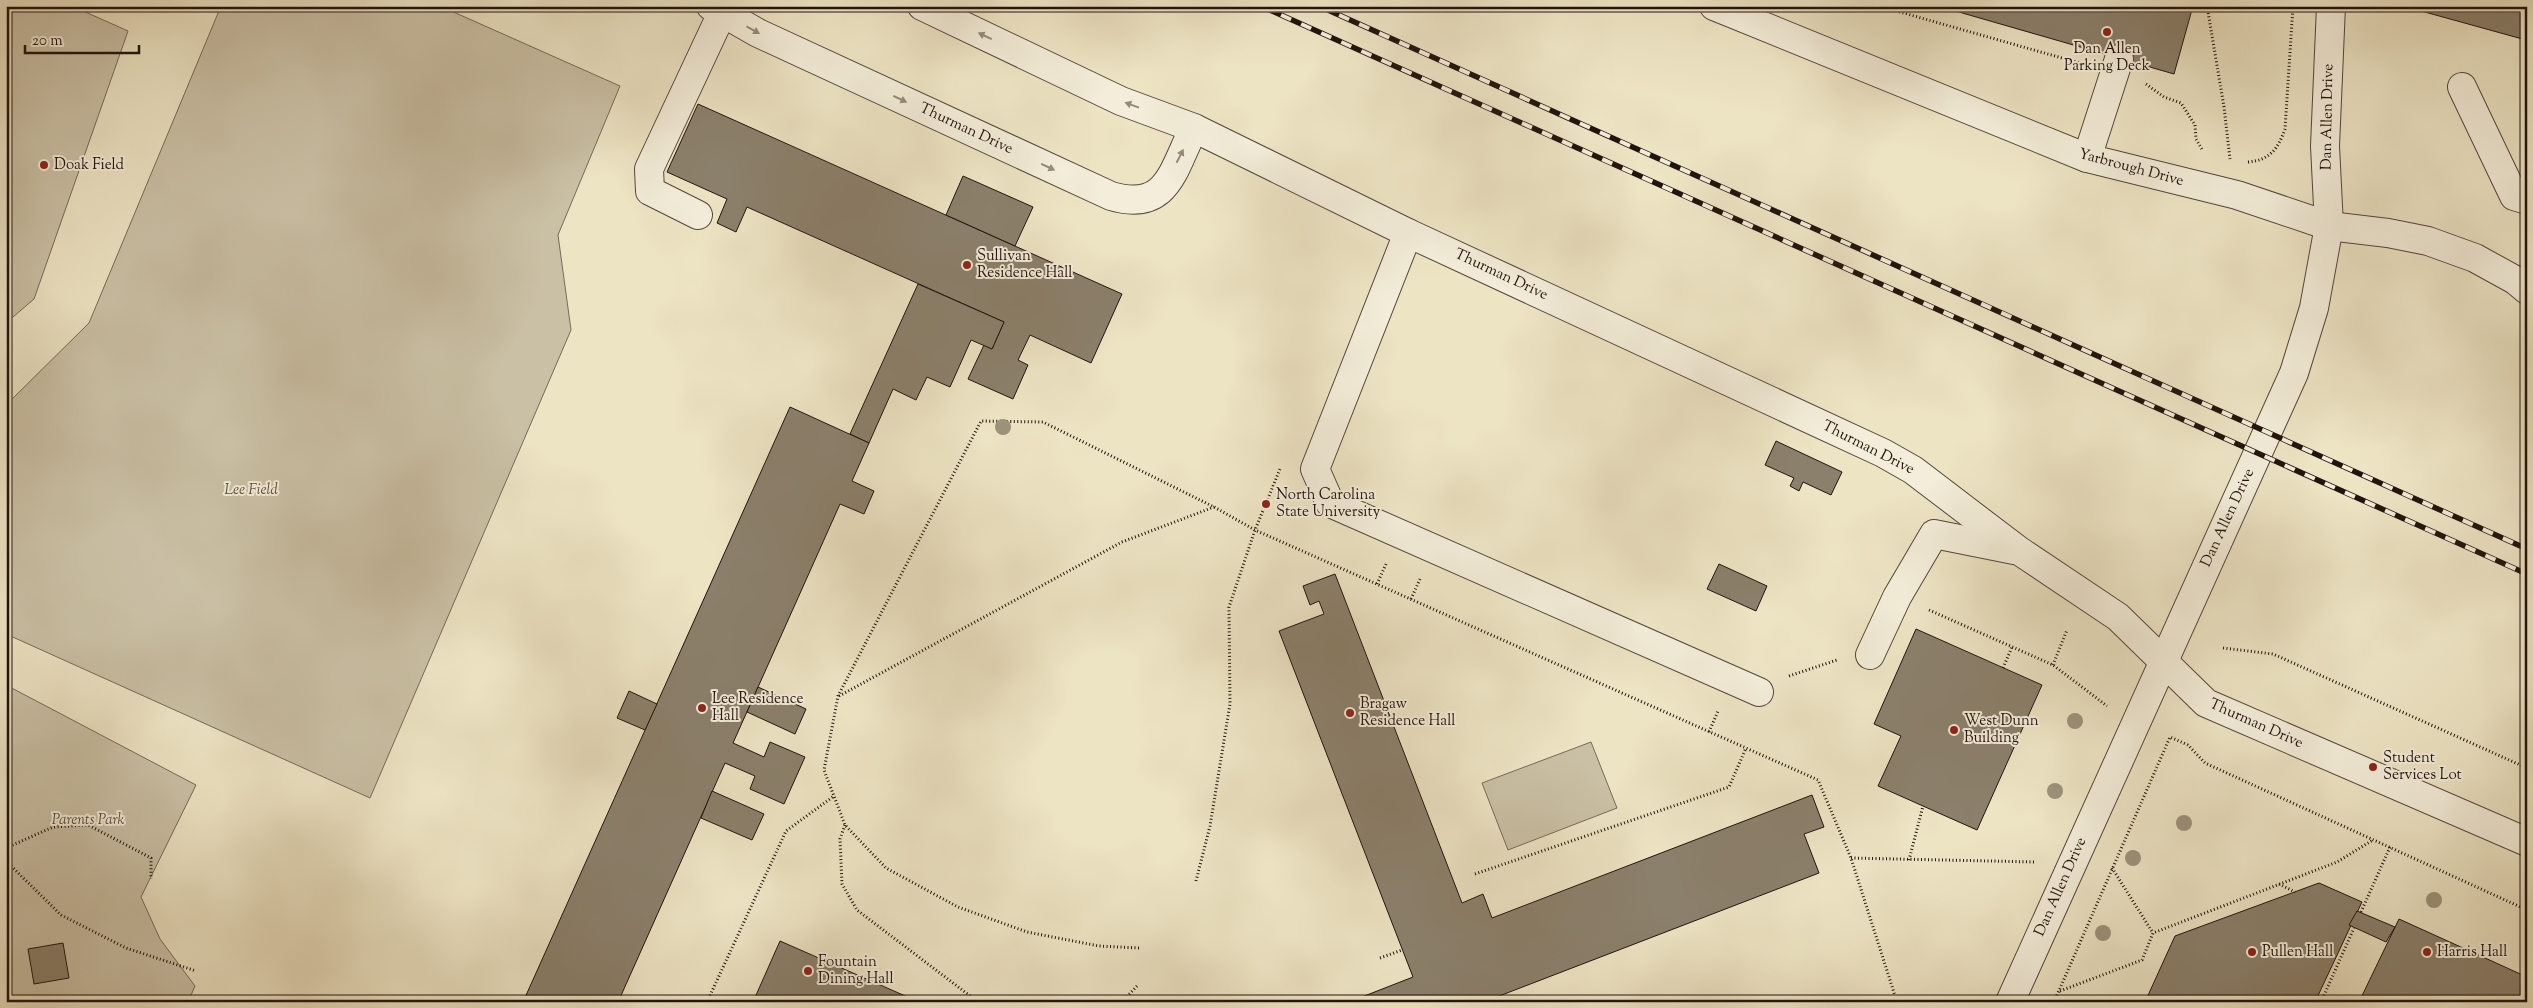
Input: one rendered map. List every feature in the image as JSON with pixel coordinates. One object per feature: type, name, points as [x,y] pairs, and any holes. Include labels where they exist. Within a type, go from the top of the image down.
[{"type":"street","name":"Thurman Drive","points":[[922,6],[1121,101],[1194,128],[1408,234],[1884,453],[1913,470],[2018,550],[2118,618],[2206,703],[2527,842]]},
{"type":"street","name":"Yarbrough Drive","points":[[1714,6],[2087,158],[2237,195],[2328,226],[2388,233],[2428,241],[2475,258],[2515,280],[2527,290]]},
{"type":"street","name":"Dan Allen Drive","points":[[2010,1002],[2294,373],[2314,308],[2328,226],[2325,146],[2331,6]]},
{"type":"street","name":"Thurman Drive","points":[[716,10],[758,33],[1111,196],[1124,200],[1144,200],[1159,192],[1167,181],[1194,128]]},
{"type":"street","points":[[698,215],[650,191],[649,169],[716,10]]},
{"type":"street","points":[[2087,158],[2117,66]]},
{"type":"street","points":[[2462,87],[2514,196],[2527,200]]},
{"type":"street","points":[[1408,234],[1315,468],[1330,503],[1759,692]]},
{"type":"street","points":[[1870,655],[1897,596],[1934,534],[2018,550]]},
{"type":"path","points":[[1880,6],[2117,66],[2164,97],[2181,103],[2195,125],[2196,139],[2208,158]]},
{"type":"path","points":[[2207,6],[2224,107],[2230,162]]},
{"type":"path","points":[[2245,162],[2259,161],[2272,154],[2280,145],[2288,99],[2292,6]]},
{"type":"path","points":[[2222,161],[2237,162]]},
{"type":"path","points":[[1139,948],[1099,946],[1028,932],[958,907],[886,868],[845,825],[824,770],[838,696],[982,421],[1044,422],[1214,506],[1255,530],[1818,780],[1851,858],[1897,1002]]},
{"type":"path","points":[[1196,881],[1210,826],[1230,704],[1229,607],[1255,530],[1282,466]]},
{"type":"path","points":[[838,696],[1122,542],[1214,506]]},
{"type":"path","points":[[1897,596],[2053,665],[2113,711]]},
{"type":"path","points":[[2053,665],[2067,630]]},
{"type":"path","points":[[2003,668],[2012,647]]},
{"type":"path","points":[[2223,648],[2273,654],[2527,768]]},
{"type":"path","points":[[1759,692],[1798,672],[1847,657],[1870,655]]},
{"type":"path","points":[[2054,1002],[2170,737],[2188,746],[2205,762],[2527,910]]},
{"type":"path","points":[[1475,874],[1729,787],[1746,748]]},
{"type":"path","points":[[707,1002],[786,831],[834,796]]},
{"type":"path","points":[[1909,860],[1923,806]]},
{"type":"path","points":[[6,848],[53,826],[88,825],[151,858],[151,878]]},
{"type":"path","points":[[845,825],[840,839],[842,884],[856,910],[978,1002]]},
{"type":"path","points":[[2059,991],[2142,960],[2153,933],[2337,862],[2374,840]]},
{"type":"path","points":[[2361,912],[2390,848]]},
{"type":"path","points":[[1851,858],[2036,862]]},
{"type":"path","points":[[6,861],[61,915],[126,948],[196,971]]},
{"type":"path","points":[[2112,868],[2153,933]]},
{"type":"path","points":[[2279,884],[2296,892]]},
{"type":"path","points":[[2321,1002],[2354,928]]},
{"type":"path","points":[[1380,958],[1402,950]]},
{"type":"path","points":[[1122,1002],[1137,986]]},
{"type":"path","points":[[970,1002],[972,997]]},
{"type":"green space","name":"Doak Field","points":[[6,6],[72,6],[128,31],[34,299],[6,323]]},
{"type":"green space","name":"Lee Field","points":[[221,6],[440,6],[620,86],[558,235],[571,330],[370,798],[6,634],[6,405],[89,323]]},
{"type":"green space","name":"Parents Park","points":[[6,685],[196,785],[141,897],[160,939],[195,986],[188,1002],[6,1002]]},
{"type":"green space","points":[[1591,742],[1617,808],[1508,850],[1482,783]]},
{"type":"building","name":"Dan Allen Parking Deck","points":[[1938,6],[2193,6],[2174,74]]},
{"type":"building","points":[[2403,6],[2527,6],[2526,40]]},
{"type":"building","name":"Sullivan Residence Hall","points":[[698,104],[1122,294],[1091,363],[1030,335],[1018,360],[1028,365],[1013,399],[968,379],[984,345],[992,349],[1004,322],[747,207],[736,232],[717,223],[727,199],[667,172]]},
{"type":"building","points":[[963,176],[1033,207],[1015,246],[946,215]]},
{"type":"building","points":[[918,284],[1004,322],[992,349],[971,340],[950,387],[927,377],[916,400],[893,389],[869,443],[850,434]]},
{"type":"building","name":"Lee Residence Hall","points":[[790,407],[869,443],[852,481],[874,491],[864,514],[840,504],[733,743],[764,757],[770,742],[805,757],[784,804],[750,789],[755,776],[725,763],[619,1000],[622,1002],[523,1002]]},
{"type":"building","points":[[1776,441],[1842,472],[1831,495],[1803,482],[1799,491],[1790,486],[1794,478],[1765,465]]},
{"type":"building","points":[[1719,564],[1767,586],[1756,611],[1707,589]]},
{"type":"building","name":"Bragaw Residence Hall","points":[[1335,574],[1462,903],[1483,894],[1492,918],[1812,795],[1824,827],[1804,834],[1819,873],[1494,998],[1495,1002],[1349,1002],[1413,977],[1279,631],[1324,614],[1319,601],[1310,605],[1303,586]]},
{"type":"building","name":"West Dunn Building","points":[[1916,629],[2042,685],[1977,830],[1878,786],[1901,736],[1874,724]]},
{"type":"building","points":[[758,687],[806,709],[795,734],[747,712]]},
{"type":"building","points":[[629,691],[657,704],[645,730],[617,718]]},
{"type":"building","points":[[712,791],[764,814],[752,840],[701,818]]},
{"type":"building","name":"Pullen Hall","points":[[2319,883],[2362,902],[2315,1002],[2145,1002],[2175,936]]},
{"type":"building","points":[[6,900],[11,935],[6,935]]},
{"type":"building","points":[[2357,911],[2395,927],[2386,942],[2349,925]]},
{"type":"building","name":"Harris Hall","points":[[2399,919],[2527,977],[2527,1002],[2359,1002]]},
{"type":"building","name":"Fountain Dining Hall","points":[[780,941],[919,1002],[753,1002]]},
{"type":"building","points":[[63,943],[69,978],[34,984],[28,949]]},
{"type":"railway","points":[[1261,6],[2527,574]]},
{"type":"railway","points":[[1319,6],[2527,549]]},
{"type":"place","name":"Dan Allen Parking Deck","points":[[2107,32]]},
{"type":"place","name":"Doak Field","points":[[44,165]]},
{"type":"place","name":"Sullivan Residence Hall","points":[[967,265]]},
{"type":"place","name":"North Carolina State University","points":[[1266,504]]},
{"type":"place","name":"Lee Residence Hall","points":[[702,708]]},
{"type":"place","name":"Bragaw Residence Hall","points":[[1350,713]]},
{"type":"place","name":"West Dunn Building","points":[[1954,730]]},
{"type":"place","name":"Student Services Lot","points":[[2373,767]]},
{"type":"place","name":"Pullen Hall","points":[[2252,952]]},
{"type":"place","name":"Harris Hall","points":[[2427,952]]},
{"type":"place","name":"Fountain Dining Hall","points":[[808,971]]}]
